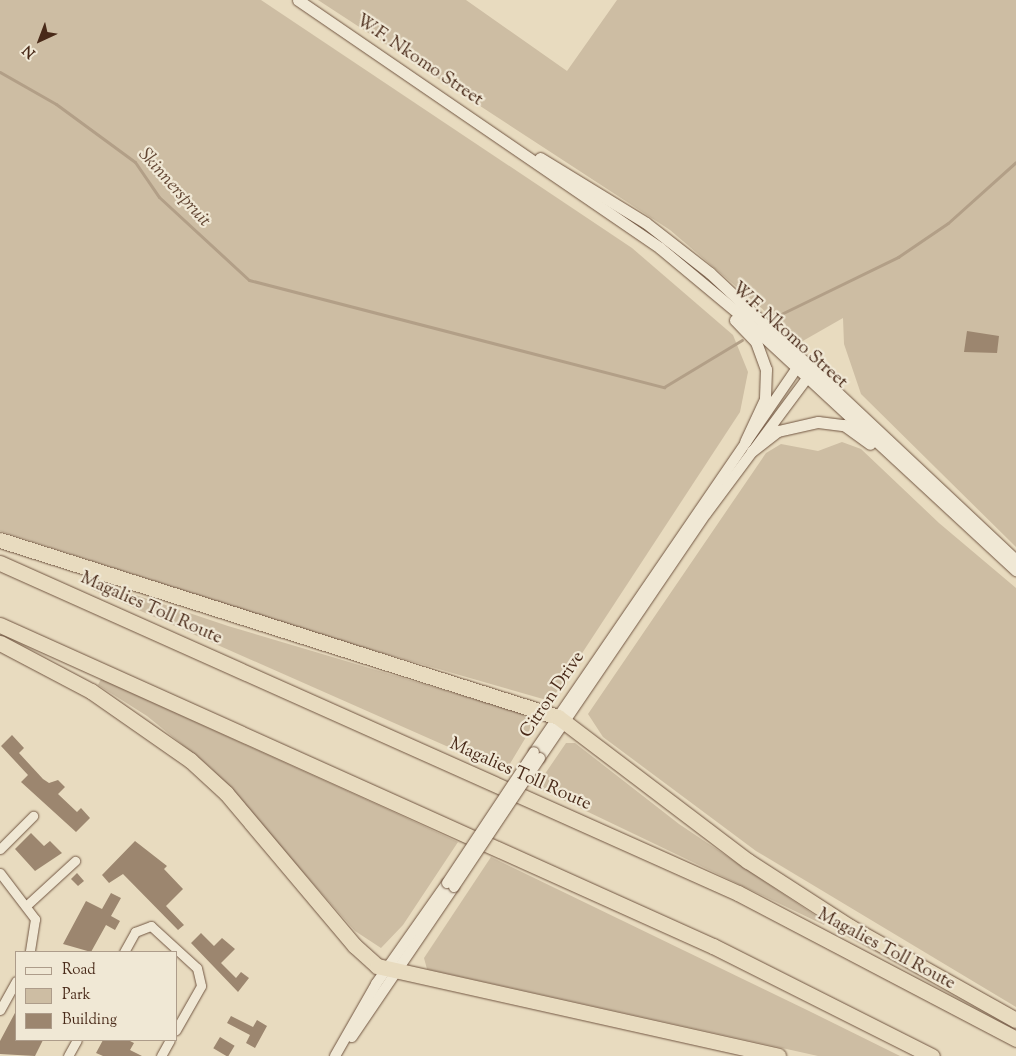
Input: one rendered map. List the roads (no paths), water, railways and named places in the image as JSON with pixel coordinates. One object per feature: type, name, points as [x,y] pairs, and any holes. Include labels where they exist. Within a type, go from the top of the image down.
[{"type":"highway","points":[[0,540],[562,719],[748,861],[850,927],[1016,1020]]},
{"type":"highway","name":"Magalies Toll Route","points":[[0,563],[738,893],[1016,1039]]},
{"type":"highway","points":[[0,625],[713,946],[932,1056]]},
{"type":"highway","points":[[0,643],[91,691],[190,760],[226,792],[355,946],[391,971],[711,1038],[778,1056]]},
{"type":"main road","name":"W.F. Nkomo Street","points":[[298,0],[521,150],[660,248],[797,367],[1016,570]]},
{"type":"main road","name":"W.F. Nkomo Street","points":[[521,150],[668,238],[816,367],[1016,560]]},
{"type":"main road","points":[[660,248],[740,325],[762,354],[765,400],[749,447]]},
{"type":"main road","points":[[749,447],[787,427],[818,422],[844,425],[980,537]]},
{"type":"street","name":"Citron Drive","points":[[337,1056],[391,971],[537,755],[749,447],[797,367],[805,357]]},
{"type":"street","name":"Citron Drive","points":[[749,447],[816,367]]},
{"type":"street","points":[[0,849],[33,816]]},
{"type":"street","points":[[28,904],[74,861]]},
{"type":"street","points":[[0,874],[28,904],[36,929],[30,951]]},
{"type":"street","points":[[125,951],[136,932],[151,926],[197,968],[201,986],[178,1026]]},
{"type":"street","points":[[0,1010],[15,982]]},
{"type":"street","points":[[68,1056],[76,1041]]},
{"type":"street","points":[[161,1056],[169,1041]]},
{"type":"waterway","name":"Skinnerspruit","points":[[0,72],[56,104],[135,162],[159,197],[249,280],[664,387],[742,340]]},
{"type":"waterway","points":[[777,316],[898,257],[948,223],[1016,162]]}]
